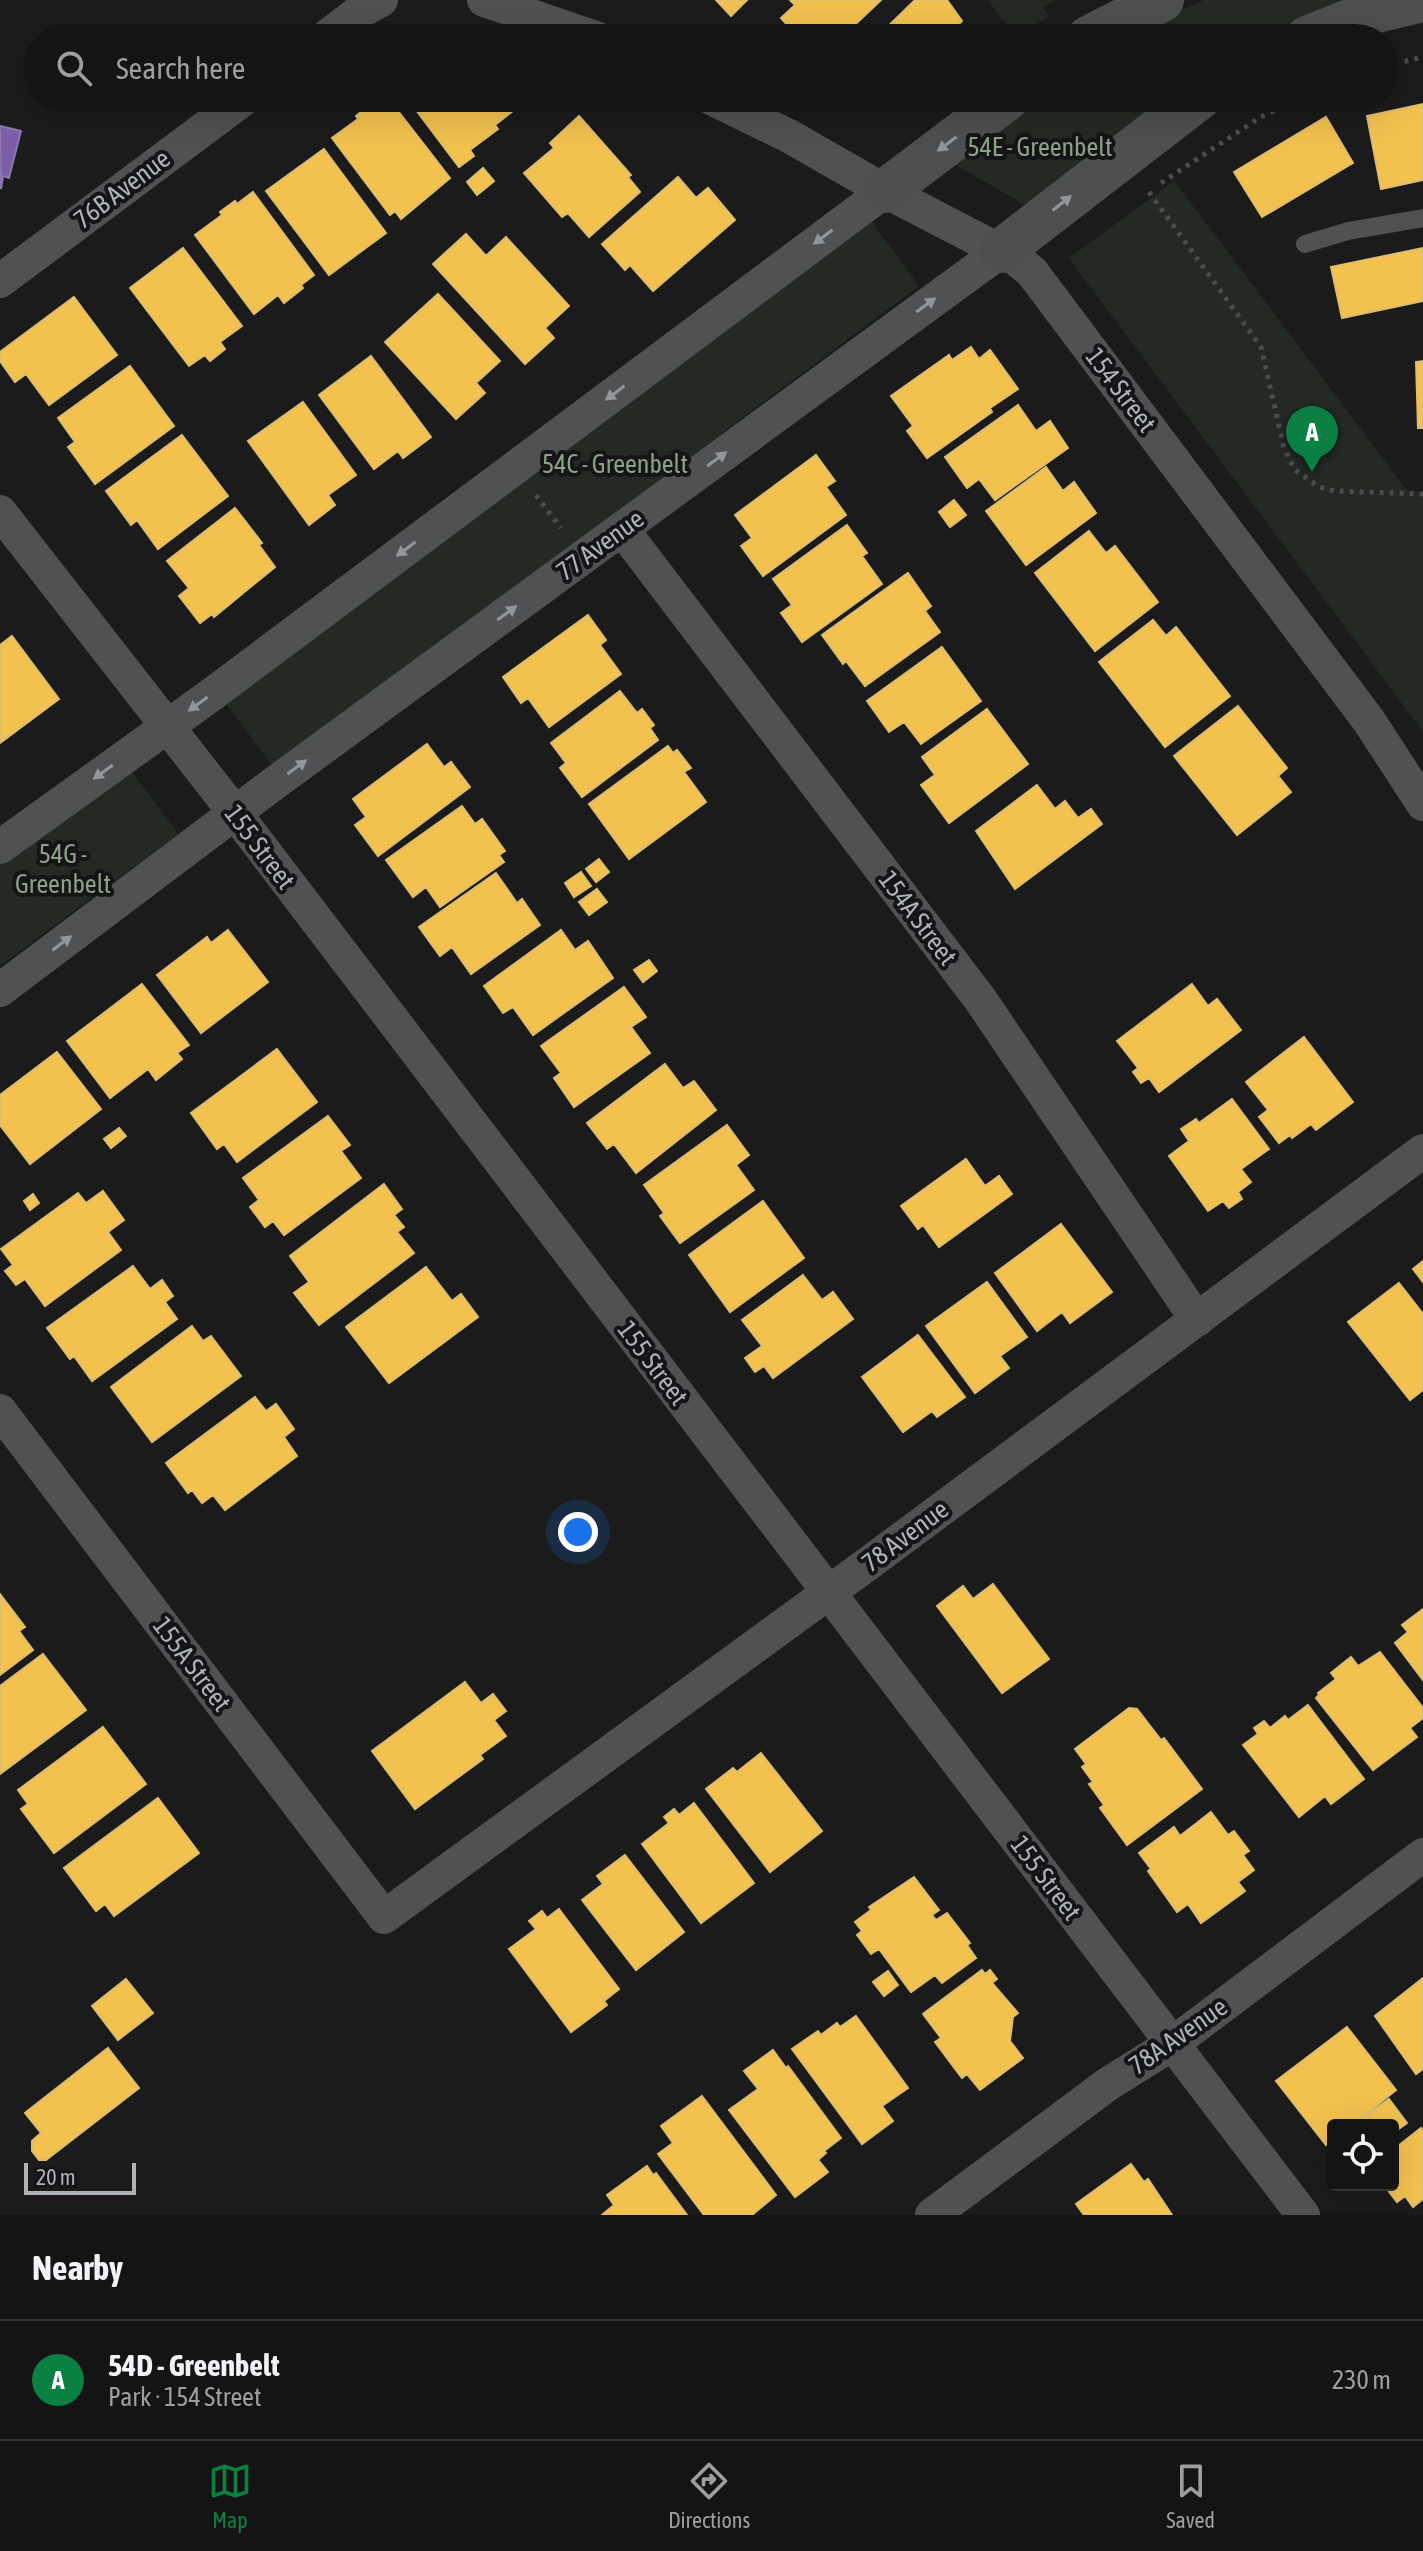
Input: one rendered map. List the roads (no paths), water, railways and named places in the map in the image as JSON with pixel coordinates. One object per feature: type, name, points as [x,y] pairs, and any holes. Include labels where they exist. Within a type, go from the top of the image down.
[{"type":"street","points":[[343,24],[381,0]]},
{"type":"street","points":[[484,0],[555,24]]},
{"type":"street","points":[[1115,24],[1162,0]]},
{"type":"street","points":[[1342,24],[1372,12],[1422,0]]},
{"type":"street","name":"76B Avenue","points":[[0,281],[226,112]]},
{"type":"street","name":"154 Street","points":[[740,112],[1001,251],[1032,272],[1369,721],[1423,804]]},
{"type":"street","points":[[0,847],[167,727],[989,112]]},
{"type":"street","name":"77 Avenue","points":[[0,990],[235,813],[1001,251],[1181,112]]},
{"type":"street","name":"155 Street","points":[[0,512],[235,813],[1303,2215]]},
{"type":"street","name":"154A Street","points":[[622,529],[980,999],[1197,1320]]},
{"type":"street","name":"78 Avenue","points":[[384,1917],[1423,1151]]},
{"type":"street","name":"155A Street","points":[[0,1411],[384,1917]]},
{"type":"street","name":"78A Avenue","points":[[932,2215],[1108,2084],[1172,2044],[1423,1855]]},
{"type":"lane","points":[[1305,244],[1348,231],[1423,218]]},
{"type":"place","name":"54D - Greenbelt","points":[[1312,472]]},
{"type":"park label","name":"54E - Greenbelt","points":[[1040,147]]},
{"type":"park label","name":"54C - Greenbelt","points":[[615,464]]},
{"type":"park label","name":"54G - Greenbelt","points":[[63,869]]}]
